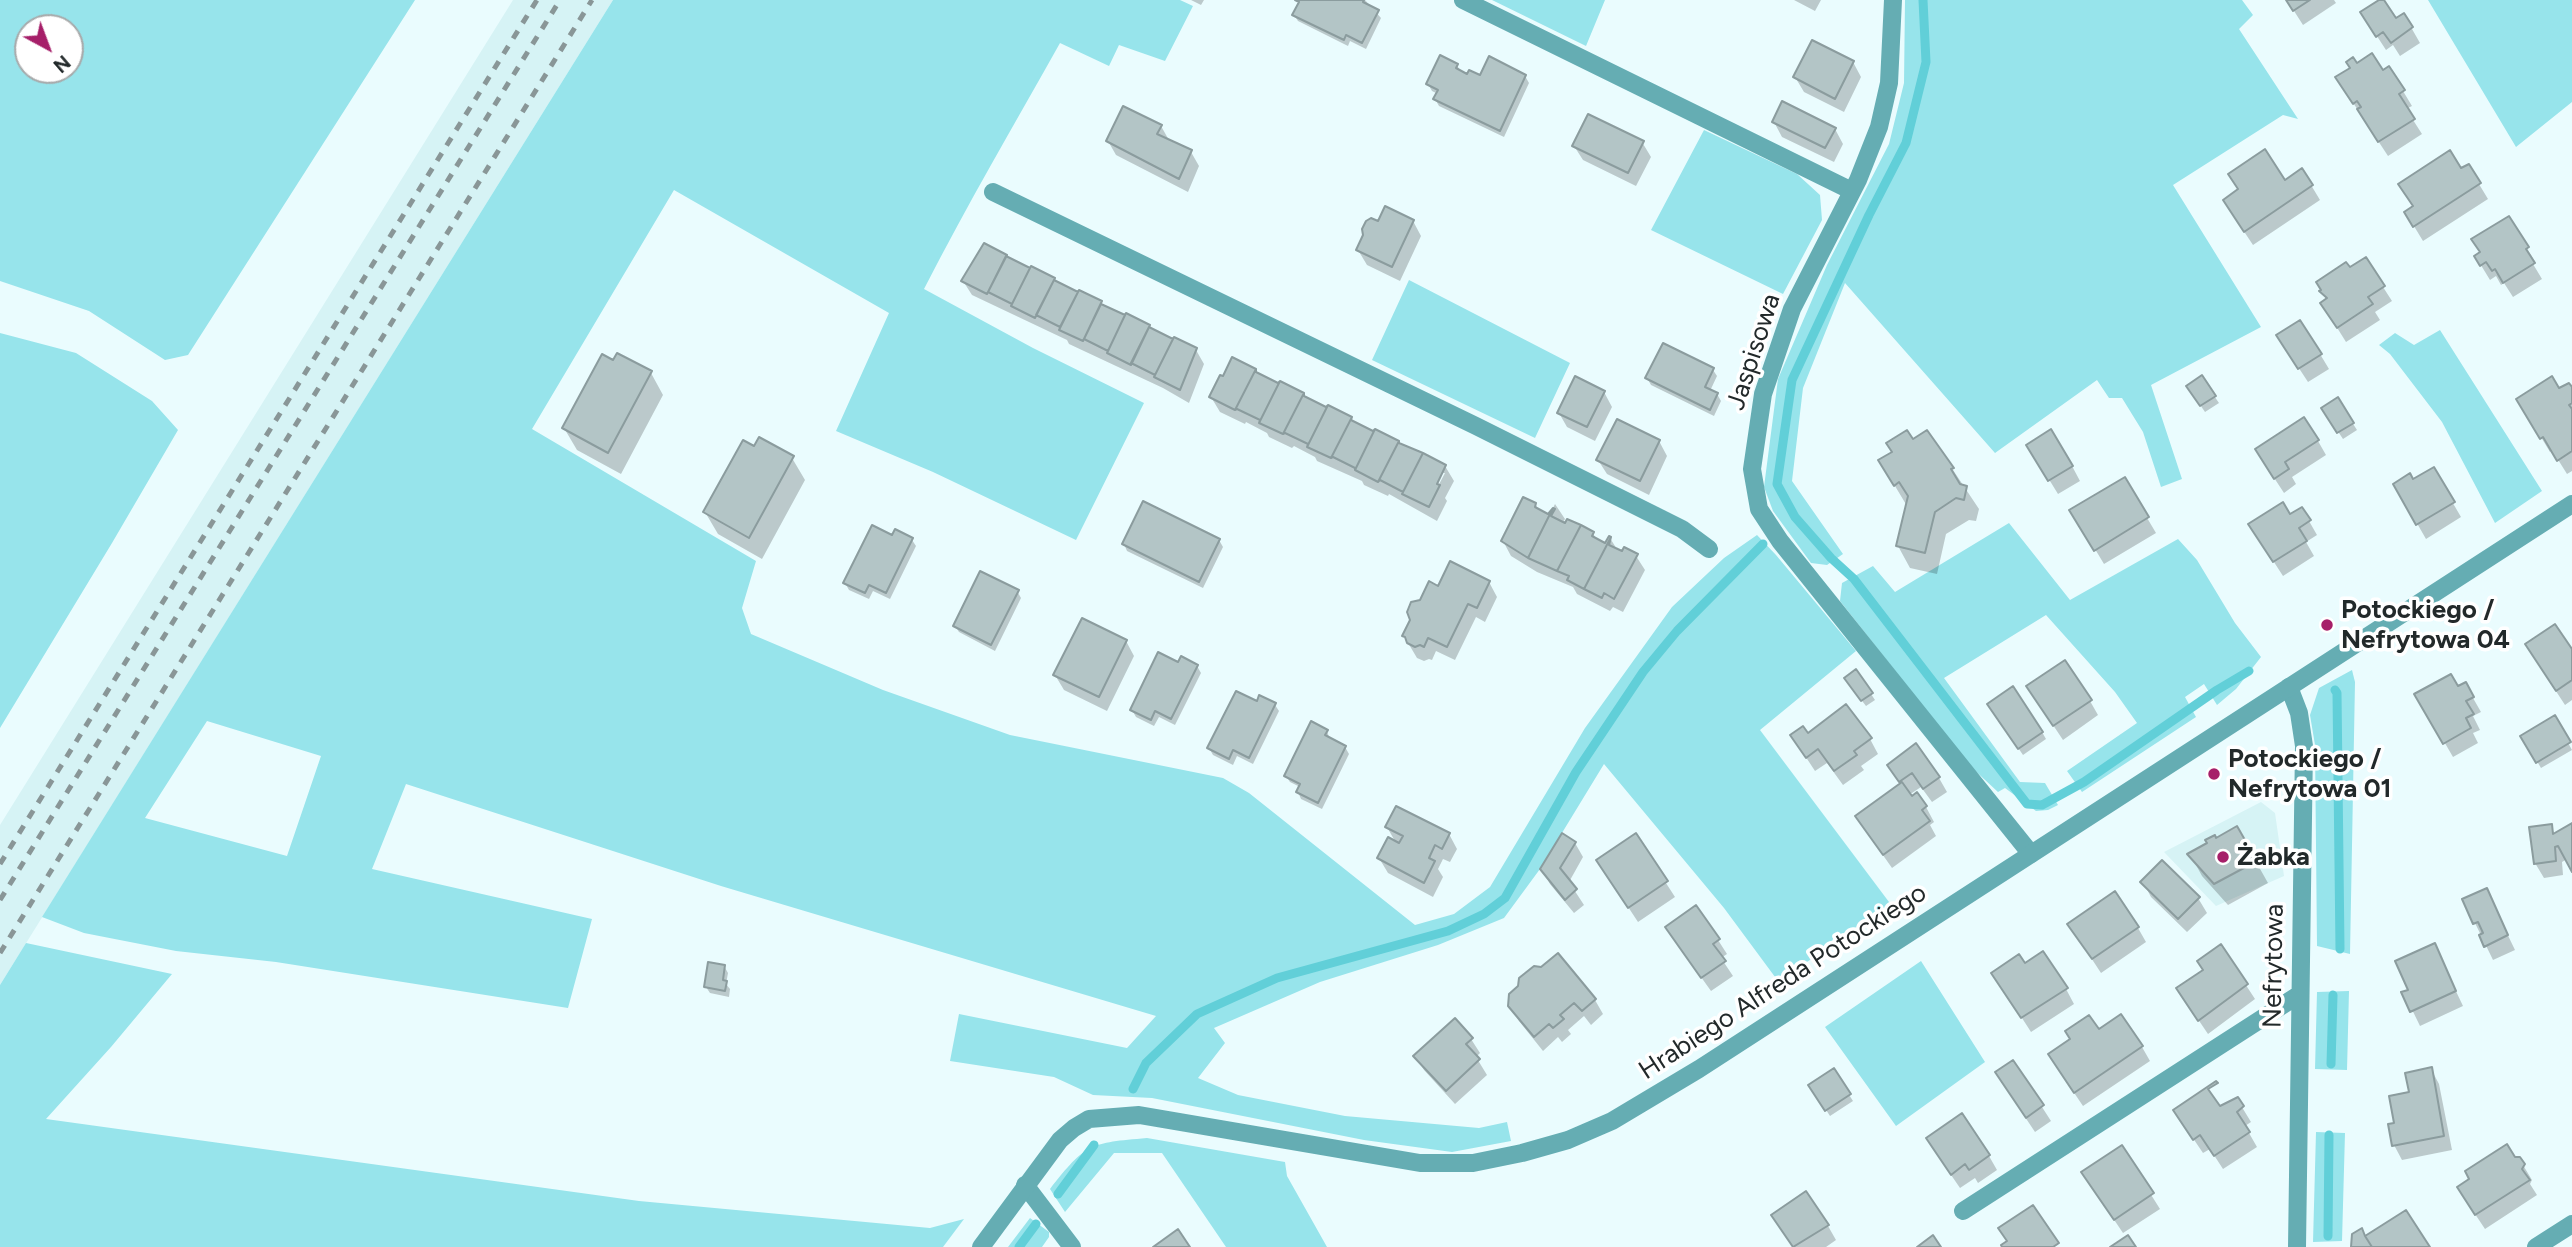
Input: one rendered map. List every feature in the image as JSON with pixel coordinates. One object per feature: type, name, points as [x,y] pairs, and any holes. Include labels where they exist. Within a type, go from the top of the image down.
[{"type":"street","points":[[1463,0],[1852,191]]},
{"type":"street","name":"Jaspisowa","points":[[1893,0],[1889,83],[1879,127],[1852,191],[1792,309],[1763,394],[1752,469],[1759,509],[1780,541],[2031,853]]},
{"type":"street","points":[[993,192],[1500,438],[1682,529],[1709,549]]},
{"type":"street","name":"Hrabiego Alfreda Potockiego","points":[[981,1247],[1024,1185],[1060,1140],[1090,1119],[1139,1115],[1419,1163],[1473,1163],[1522,1153],[1568,1140],[1612,1121],[1699,1069],[2572,504]]},
{"type":"street","name":"Nefrytowa","points":[[2290,687],[2299,713],[2304,746],[2297,1247]]},
{"type":"street","points":[[1964,1211],[2300,994]]},
{"type":"street","points":[[1024,1185],[1040,1202],[1072,1247]]},
{"type":"street","points":[[2536,1247],[2572,1224]]},
{"type":"shaded area","points":[[0,0],[415,0],[188,355],[165,360],[89,311],[0,281]]},
{"type":"shaded area","points":[[513,0],[613,0],[0,985],[0,825]]},
{"type":"shaded area","points":[[613,0],[1180,0],[1193,6],[1165,61],[1119,45],[1109,66],[1060,43],[924,289],[1033,348],[1144,403],[1076,540],[933,472],[836,431],[889,313],[674,190],[532,429],[756,561],[742,608],[751,634],[883,690],[1010,735],[1223,778],[1249,793],[1415,925],[1454,914],[1490,887],[1585,728],[1672,607],[1724,558],[1757,535],[1856,651],[1760,730],[1892,906],[1778,981],[1724,908],[1604,764],[1540,869],[1504,918],[1438,945],[1320,982],[1214,1028],[1225,1043],[1198,1078],[1238,1095],[1345,1116],[1479,1128],[1507,1122],[1511,1141],[1452,1152],[1364,1140],[1152,1098],[1093,1095],[1054,1077],[950,1061],[959,1014],[1127,1048],[1156,1016],[721,886],[406,784],[372,869],[592,919],[568,1008],[276,962],[176,951],[84,933],[42,917]],"holes":[[[207,721],[321,756],[287,856],[145,818]]]},
{"type":"shaded area","points":[[1492,0],[1605,0],[1586,46]]},
{"type":"shaded area","points":[[1905,0],[2242,0],[2253,15],[2239,29],[2298,119],[2283,115],[2173,185],[2261,327],[2151,385],[2182,479],[2161,487],[2143,432],[2122,398],[2109,398],[2097,380],[1995,453],[1845,283],[1803,388],[1792,481],[1843,554],[1827,565],[1811,563],[1773,511],[1764,487],[1778,379],[1827,265],[1889,144],[1904,83]]},
{"type":"shaded area","points":[[2428,0],[2572,0],[2572,102],[2516,147]]},
{"type":"shaded area","points":[[1704,130],[1797,174],[1820,195],[1822,220],[1783,294],[1651,230]]},
{"type":"shaded area","points":[[1409,280],[1570,363],[1535,438],[1372,360]]},
{"type":"shaded area","points":[[2440,330],[2542,491],[2495,523],[2442,422],[2390,354],[2379,345],[2395,333],[2414,345]]},
{"type":"shaded area","points":[[0,333],[76,353],[152,401],[178,430],[0,728]]},
{"type":"shaded area","points":[[2009,523],[2070,600],[2178,539],[2197,560],[2235,623],[2261,657],[2236,689],[2217,705],[2204,684],[2185,697],[2196,717],[2082,792],[2067,771],[2137,723],[2115,692],[2046,615],[1944,678],[2020,782],[2045,783],[2058,805],[2048,810],[2036,811],[2005,788],[1998,792],[1970,766],[1840,601],[1842,583],[1873,566],[1895,592]]},
{"type":"shaded area","points":[[2352,670],[2355,682],[2350,954],[2317,946],[2315,745],[2310,715],[2319,688]]},
{"type":"shaded area","points":[[2261,802],[2275,813],[2284,876],[2216,906],[2164,852]]},
{"type":"shaded area","points":[[26,943],[172,974],[46,1119],[639,1201],[930,1228],[964,1219],[943,1247],[0,1247],[0,985]]},
{"type":"shaded area","points":[[1921,961],[1985,1062],[1896,1126],[1825,1027]]},
{"type":"shaded area","points":[[2349,991],[2347,1070],[2315,1069],[2317,992]]},
{"type":"shaded area","points":[[2316,1132],[2345,1133],[2342,1241],[2313,1242]]},
{"type":"shaded area","points":[[1147,1138],[1285,1162],[1287,1176],[1327,1247],[1226,1247],[1162,1153],[1114,1153],[1065,1212],[1050,1189],[1072,1162],[1101,1144]]},
{"type":"shaded area","points":[[1030,1218],[1049,1232],[1049,1237],[1042,1247],[1008,1247]]},
{"type":"building","points":[[1295,0],[1364,0],[1363,2],[1379,10],[1362,43],[1346,35],[1344,40],[1292,15],[1299,2]]},
{"type":"building","points":[[2286,0],[2310,0],[2293,11]]},
{"type":"building","points":[[2379,0],[2384,0],[2396,18],[2404,13],[2413,27],[2391,43],[2383,32],[2376,37],[2360,12]]},
{"type":"building","points":[[1812,40],[1854,61],[1835,99],[1793,77]]},
{"type":"building","points":[[2372,53],[2383,70],[2389,66],[2405,90],[2399,94],[2415,119],[2378,142],[2357,109],[2361,107],[2357,101],[2353,104],[2335,77],[2350,68],[2346,62],[2353,57],[2357,63]]},
{"type":"building","points":[[1440,55],[1458,64],[1456,68],[1467,74],[1469,70],[1480,75],[1489,56],[1526,75],[1500,131],[1433,99],[1438,90],[1426,84]]},
{"type":"building","points":[[1782,101],[1836,128],[1825,148],[1772,122]]},
{"type":"building","points":[[1123,106],[1162,125],[1157,134],[1192,150],[1179,179],[1106,141]]},
{"type":"building","points":[[1588,114],[1644,141],[1628,173],[1572,146]]},
{"type":"building","points":[[2265,149],[2285,180],[2302,168],[2313,185],[2244,232],[2223,200],[2238,189],[2228,174]]},
{"type":"building","points":[[2450,150],[2461,168],[2469,164],[2481,183],[2413,227],[2404,212],[2413,206],[2398,184]]},
{"type":"building","points":[[1385,206],[1414,220],[1392,267],[1356,250],[1366,221],[1371,218],[1378,221]]},
{"type":"building","points":[[2509,216],[2529,247],[2526,249],[2535,263],[2503,283],[2495,269],[2492,271],[2486,262],[2480,266],[2474,256],[2480,252],[2471,239]]},
{"type":"building","points":[[984,243],[1007,255],[987,294],[961,281]]},
{"type":"building","points":[[1006,256],[1030,268],[1012,304],[988,292]]},
{"type":"building","points":[[2366,257],[2385,286],[2368,297],[2373,304],[2337,328],[2320,303],[2327,298],[2319,291],[2321,290],[2316,282],[2346,262],[2350,267]]},
{"type":"building","points":[[1031,266],[1055,278],[1035,318],[1011,306]]},
{"type":"building","points":[[1054,280],[1078,292],[1060,327],[1036,315]]},
{"type":"building","points":[[1079,290],[1102,301],[1083,341],[1059,330]]},
{"type":"building","points":[[1101,304],[1125,315],[1108,351],[1084,339]]},
{"type":"building","points":[[1126,313],[1150,325],[1131,365],[1107,353]]},
{"type":"building","points":[[2300,320],[2322,354],[2298,369],[2276,335]]},
{"type":"building","points":[[1149,327],[1173,339],[1155,375],[1131,363]]},
{"type":"building","points":[[1174,337],[1197,348],[1180,390],[1154,377]]},
{"type":"building","points":[[1663,343],[1714,368],[1705,387],[1718,393],[1710,410],[1645,378]]},
{"type":"building","points":[[617,353],[652,371],[608,453],[562,428],[602,354],[613,360]]},
{"type":"building","points":[[1232,357],[1256,369],[1235,410],[1209,397]]},
{"type":"building","points":[[1256,369],[1256,372],[1278,383],[1280,381],[1259,423],[1260,420],[1235,410]]},
{"type":"building","points":[[2202,375],[2216,396],[2200,406],[2186,386]]},
{"type":"building","points":[[1575,376],[1605,391],[1587,427],[1557,413]]},
{"type":"building","points":[[2552,376],[2559,388],[2569,383],[2572,387],[2572,403],[2569,405],[2572,409],[2572,451],[2557,461],[2516,399]]},
{"type":"building","points":[[1280,381],[1304,393],[1283,434],[1259,423]]},
{"type":"building","points":[[1304,393],[1304,396],[1326,407],[1328,405],[1307,447],[1308,444],[1283,434]]},
{"type":"building","points":[[2338,397],[2354,423],[2337,433],[2321,408]]},
{"type":"building","points":[[1328,405],[1352,417],[1331,458],[1307,447]]},
{"type":"building","points":[[1352,417],[1351,420],[1373,431],[1375,429],[1355,470],[1331,458]]},
{"type":"building","points":[[2304,417],[2319,440],[2285,462],[2289,469],[2274,479],[2255,449]]},
{"type":"building","points":[[1617,419],[1660,440],[1640,481],[1596,460]]},
{"type":"building","points":[[1375,429],[1399,441],[1378,482],[1355,470]]},
{"type":"building","points":[[2051,429],[2073,466],[2048,481],[2026,445]]},
{"type":"building","points":[[1907,430],[1913,439],[1927,430],[1954,468],[1951,469],[1960,484],[1967,486],[1964,500],[1956,498],[1935,512],[1925,553],[1896,546],[1908,496],[1899,482],[1894,486],[1878,460],[1892,452],[1886,443]]},
{"type":"building","points":[[759,437],[794,456],[749,538],[703,512],[743,440],[754,446]]},
{"type":"building","points":[[1399,441],[1423,453],[1402,494],[1403,492],[1380,480],[1378,482]]},
{"type":"building","points":[[1423,453],[1446,465],[1429,507],[1402,494]]},
{"type":"building","points":[[2434,467],[2455,502],[2416,525],[2393,484],[2410,473],[2413,479]]},
{"type":"building","points":[[2125,477],[2149,517],[2094,551],[2069,510]]},
{"type":"building","points":[[1523,497],[1536,503],[1535,507],[1548,514],[1553,508],[1528,558],[1501,541]]},
{"type":"building","points":[[1143,501],[1220,539],[1199,582],[1122,544]]},
{"type":"building","points":[[2283,502],[2290,514],[2302,507],[2311,520],[2299,528],[2307,541],[2273,562],[2248,524]]},
{"type":"building","points":[[1553,508],[1555,509],[1551,516],[1565,523],[1567,519],[1581,525],[1557,571],[1528,558]]},
{"type":"building","points":[[872,525],[892,535],[895,529],[913,538],[886,593],[869,585],[865,593],[843,583]]},
{"type":"building","points":[[1581,525],[1594,532],[1592,536],[1605,543],[1609,536],[1611,537],[1584,589],[1567,580],[1569,576],[1557,571]]},
{"type":"building","points":[[1611,537],[1609,545],[1622,551],[1624,547],[1638,554],[1614,599],[1604,593],[1602,598],[1584,589]]},
{"type":"building","points":[[1450,561],[1490,581],[1477,608],[1468,604],[1447,647],[1428,638],[1424,647],[1415,647],[1407,643],[1402,636],[1410,620],[1407,612],[1411,602],[1420,600],[1429,581],[1438,586]]},
{"type":"building","points":[[980,571],[1019,590],[991,645],[953,626]]},
{"type":"building","points":[[1082,618],[1127,640],[1099,697],[1053,675]]},
{"type":"building","points":[[2555,624],[2572,649],[2572,680],[2556,691],[2525,644]]},
{"type":"building","points":[[1158,652],[1178,662],[1181,656],[1198,665],[1171,719],[1155,711],[1151,720],[1130,710]]},
{"type":"building","points":[[2065,660],[2092,700],[2053,726],[2026,686]]},
{"type":"building","points":[[1856,669],[1873,693],[1861,701],[1844,678]]},
{"type":"building","points":[[2451,674],[2458,686],[2466,682],[2474,697],[2466,701],[2474,714],[2466,718],[2471,728],[2443,744],[2414,694]]},
{"type":"building","points":[[2013,686],[2043,732],[2018,749],[1987,704]]},
{"type":"building","points":[[1236,691],[1257,701],[1259,695],[1276,703],[1249,758],[1233,750],[1229,759],[1207,748]]},
{"type":"building","points":[[1846,704],[1872,738],[1854,751],[1857,755],[1834,771],[1818,749],[1806,758],[1790,735],[1803,726],[1808,733]]},
{"type":"building","points":[[2555,715],[2571,742],[2536,763],[2520,736]]},
{"type":"building","points":[[1311,721],[1328,730],[1325,735],[1346,746],[1318,803],[1296,792],[1300,784],[1284,776]]},
{"type":"building","points":[[1916,743],[1940,777],[1923,789],[1912,773],[1899,782],[1887,765]]},
{"type":"building","points":[[1902,782],[1912,796],[1917,792],[1927,806],[1922,810],[1930,821],[1883,855],[1855,816]]},
{"type":"building","points":[[1396,806],[1450,833],[1442,849],[1435,845],[1429,858],[1435,861],[1424,883],[1377,858],[1388,837],[1399,843],[1403,836],[1385,827]]},
{"type":"building","points":[[2572,823],[2572,872],[2558,846],[2555,847],[2556,861],[2534,864],[2529,827],[2552,824],[2553,834]]},
{"type":"building","name":"Żabka","points":[[2237,826],[2257,861],[2214,884],[2187,854],[2207,843],[2205,840],[2215,835],[2216,838]]},
{"type":"building","points":[[1562,833],[1576,842],[1560,868],[1577,889],[1565,900],[1540,869]]},
{"type":"building","points":[[1636,833],[1668,881],[1628,908],[1596,860]]},
{"type":"building","points":[[2162,860],[2200,897],[2178,919],[2140,882]]},
{"type":"building","points":[[2487,888],[2508,935],[2484,947],[2479,935],[2483,933],[2478,922],[2473,924],[2462,899]]},
{"type":"building","points":[[2115,891],[2139,927],[2092,959],[2067,924]]},
{"type":"building","points":[[1696,905],[1720,939],[1713,944],[1726,961],[1701,978],[1665,927]]},
{"type":"building","points":[[2435,943],[2456,991],[2410,1012],[2401,992],[2408,990],[2395,961]]},
{"type":"building","points":[[2221,944],[2248,984],[2198,1021],[2176,988],[2203,970],[2197,961]]},
{"type":"building","points":[[2043,951],[2068,988],[2021,1018],[1991,973],[2019,954],[2025,963]]},
{"type":"building","points":[[1558,953],[1596,999],[1582,1011],[1574,1003],[1560,1015],[1564,1019],[1553,1028],[1549,1024],[1534,1037],[1508,1006],[1509,994],[1518,986],[1519,978],[1534,966],[1541,967]]},
{"type":"building","points":[[708,962],[725,965],[725,991],[704,987]]},
{"type":"building","points":[[2121,1014],[2143,1046],[2074,1093],[2048,1054],[2070,1039],[2065,1031],[2089,1015],[2099,1029]]},
{"type":"building","points":[[1455,1018],[1473,1038],[1466,1044],[1480,1059],[1446,1091],[1413,1056]]},
{"type":"building","points":[[2013,1060],[2044,1105],[2026,1118],[1995,1072]]},
{"type":"building","points":[[2432,1067],[2444,1136],[2392,1146],[2388,1124],[2394,1123],[2389,1096],[2409,1092],[2405,1073]]},
{"type":"building","points":[[1834,1068],[1851,1094],[1825,1111],[1808,1085]]},
{"type":"building","points":[[2216,1081],[2218,1083],[2208,1089],[2220,1106],[2238,1097],[2244,1106],[2237,1112],[2250,1132],[2214,1156],[2200,1135],[2193,1140],[2173,1110]]},
{"type":"building","points":[[1962,1113],[1990,1155],[1969,1170],[1965,1164],[1951,1175],[1926,1138]]},
{"type":"building","points":[[2507,1144],[2515,1157],[2520,1157],[2525,1164],[2522,1169],[2530,1180],[2475,1215],[2457,1187],[2469,1179],[2465,1171]]},
{"type":"building","points":[[2122,1145],[2154,1193],[2114,1220],[2081,1172]]},
{"type":"building","points":[[1806,1191],[1829,1225],[1793,1247],[1771,1215]]},
{"type":"building","points":[[2033,1205],[2059,1243],[2053,1247],[2002,1247],[2007,1241],[1998,1228]]},
{"type":"building","points":[[2406,1210],[2430,1247],[2372,1247],[2365,1236]]},
{"type":"building","points":[[2362,1228],[2372,1247],[2351,1247],[2352,1234]]},
{"type":"building","points":[[1178,1229],[1190,1247],[1153,1247]]},
{"type":"building","points":[[1933,1235],[1941,1247],[1917,1247]]},
{"type":"building","points":[[2128,1235],[2136,1247],[2110,1247]]},
{"type":"waterway","points":[[1923,0],[1926,62],[1906,143],[1869,215],[1792,380],[1777,484],[1795,517],[1831,558],[1854,579],[2027,804],[2042,805],[2084,782],[2249,671]]},
{"type":"waterway","points":[[1133,1089],[1146,1063],[1197,1014],[1277,978],[1448,931],[1484,914],[1505,898],[1576,772],[1643,672],[1677,631],[1763,544]]},
{"type":"waterway","points":[[2335,690],[2340,949]]},
{"type":"waterway","points":[[2331,1064],[2333,995]]},
{"type":"waterway","points":[[2328,1236],[2329,1135]]},
{"type":"waterway","points":[[1058,1194],[1094,1145]]},
{"type":"waterway","points":[[1019,1247],[1036,1224]]},
{"type":"railway","points":[[0,864],[537,0]]},
{"type":"railway","points":[[0,900],[560,0]]},
{"type":"railway","points":[[0,953],[592,0]]},
{"type":"place","name":"Potockiego / Nefrytowa 04","points":[[2327,625]]},
{"type":"place","name":"Potockiego / Nefrytowa 01","points":[[2214,774]]},
{"type":"place","name":"Żabka","points":[[2223,857]]}]
